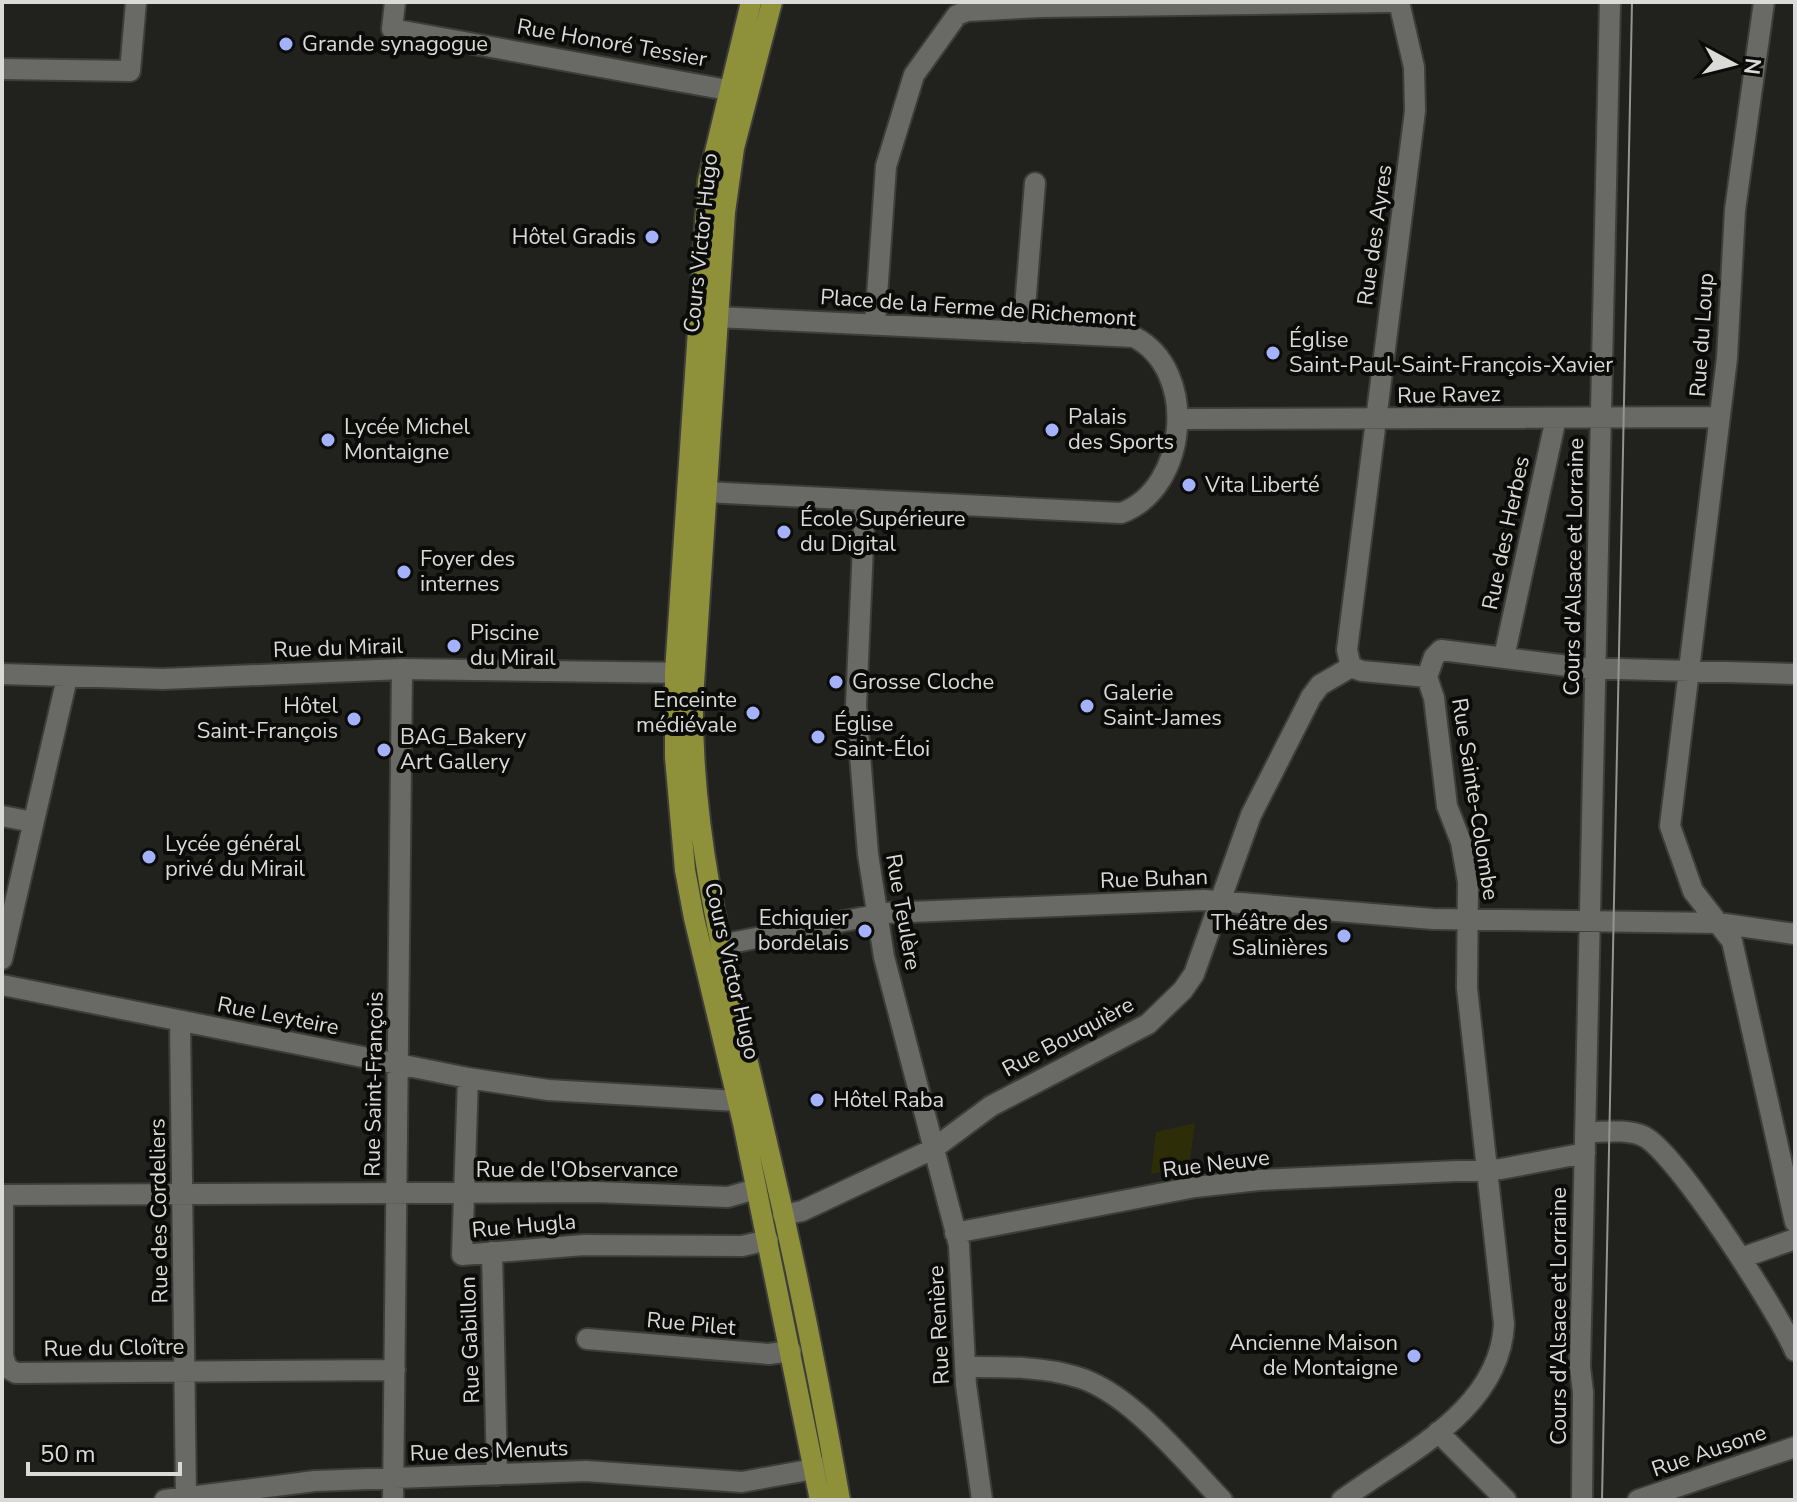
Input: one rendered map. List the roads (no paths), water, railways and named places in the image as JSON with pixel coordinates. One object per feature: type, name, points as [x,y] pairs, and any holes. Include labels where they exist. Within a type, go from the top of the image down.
[{"type":"main road","name":"Cours Victor Hugo","points":[[751,2],[725,212],[706,492],[685,672],[696,807],[748,1102],[756,1189],[791,1351],[824,1467],[840,1500]]},
{"type":"main road","name":"Cours Victor Hugo","points":[[772,2],[708,181],[688,475],[685,672],[678,810],[685,870],[705,970],[783,1215],[824,1467],[820,1500]]},
{"type":"street","points":[[2,69],[130,71],[136,2]]},
{"type":"street","name":"Rue Honoré Tessier","points":[[395,2],[392,29],[738,92]]},
{"type":"street","points":[[875,325],[883,182],[914,75],[957,15],[967,11],[1041,7],[1387,2]]},
{"type":"street","name":"Rue des Ayres","points":[[1351,667],[1347,650],[1415,111],[1414,67],[1399,2]]},
{"type":"street","name":"Cours d'Alsace et Lorraine","points":[[1582,1500],[1583,1392],[1580,1367],[1610,2]]},
{"type":"street","name":"Rue du Loup","points":[[1764,2],[1735,210],[1727,358],[1670,826],[1687,879],[1732,941],[1795,1222]]},
{"type":"street","points":[[1023,332],[1035,183]]},
{"type":"street","points":[[697,329],[716,317]]},
{"type":"street","name":"Place de la Ferme de Richemont","points":[[706,492],[1121,513],[1137,507],[1149,496],[1174,448],[1179,419],[1165,368],[1150,345],[1134,337],[716,317]]},
{"type":"street","name":"Rue Ravez","points":[[1179,419],[1720,417]]},
{"type":"street","name":"Rue des Herbes","points":[[1504,657],[1556,418]]},
{"type":"street","points":[[688,475],[696,488],[706,492]]},
{"type":"street","name":"Rue Teulère","points":[[865,500],[857,679],[858,759],[876,914],[933,1149]]},
{"type":"street","points":[[1351,667],[1362,671],[1427,677],[1437,651],[1452,651],[1596,668],[1795,674]]},
{"type":"street","name":"Rue Bouquière","points":[[783,1215],[802,1211],[933,1149],[991,1106],[1148,1024],[1194,974],[1251,815],[1320,685],[1351,667]]},
{"type":"street","name":"Rue du Mirail","points":[[2,674],[163,679],[402,669],[685,672]]},
{"type":"street","name":"Rue Saint-François","points":[[393,1500],[402,669]]},
{"type":"street","name":"Rue Sainte-Colombe","points":[[1342,1500],[1467,1408],[1493,1373],[1503,1343],[1467,988],[1469,919],[1465,858],[1447,806],[1434,698],[1427,677]]},
{"type":"street","points":[[2,959],[67,678]]},
{"type":"street","points":[[2,816],[33,822]]},
{"type":"street","name":"Rue Buhan","points":[[720,945],[876,914],[1220,901],[1469,919],[1718,923],[1795,934]]},
{"type":"street","points":[[705,970],[710,956],[720,945]]},
{"type":"street","name":"Rue Leyteire","points":[[2,985],[468,1078],[548,1090],[748,1102]]},
{"type":"street","name":"Rue des Cordeliers","points":[[180,1021],[186,1499]]},
{"type":"street","name":"Rue Hugla","points":[[468,1078],[462,1255],[584,1245],[742,1246],[768,1240]]},
{"type":"street","points":[[1586,1142],[1643,1136],[1666,1155],[1741,1258],[1795,1351]]},
{"type":"street","name":"Rue Neuve","points":[[955,1233],[1229,1183],[1486,1169],[1586,1142]]},
{"type":"street","name":"Rue Renière","points":[[933,1149],[955,1233],[963,1287],[970,1429],[982,1500]]},
{"type":"street","name":"Rue de l'Observance","points":[[3,1195],[464,1193],[728,1197],[756,1189]]},
{"type":"street","name":"Rue du Cloître","points":[[3,1195],[3,1356],[7,1368],[16,1373],[395,1370]]},
{"type":"street","points":[[1741,1258],[1795,1239]]},
{"type":"street","name":"Rue Gabillon","points":[[492,1252],[497,1475]]},
{"type":"street","name":"Rue Pilet","points":[[587,1339],[769,1354],[791,1351]]},
{"type":"street","points":[[966,1367],[1021,1367],[1077,1377],[1104,1389],[1168,1440],[1222,1500]]},
{"type":"street","points":[[1438,1432],[1506,1500]]},
{"type":"street","name":"Rue Ausone","points":[[1638,1500],[1795,1447]]},
{"type":"street","name":"Rue des Menuts","points":[[165,1500],[315,1481],[586,1471],[744,1491],[824,1467]]},
{"type":"tram line","points":[[1602,1500],[1632,2]]},
{"type":"place","name":"Grande synagogue","points":[[286,44]]},
{"type":"place","name":"Hôtel Gradis","points":[[652,237]]},
{"type":"place","name":"Église Saint-Paul-Saint-François-Xavier","points":[[1273,353]]},
{"type":"place","name":"Palais des Sports","points":[[1052,430]]},
{"type":"place","name":"Lycée Michel Montaigne","points":[[328,440]]},
{"type":"place","name":"Vita Liberté","points":[[1189,485]]},
{"type":"place","name":"École Supérieure du Digital","points":[[784,532]]},
{"type":"place","name":"Foyer des internes","points":[[404,572]]},
{"type":"place","name":"Piscine du Mirail","points":[[454,646]]},
{"type":"place","name":"Grosse Cloche","points":[[836,682]]},
{"type":"place","name":"Galerie Saint-James","points":[[1087,706]]},
{"type":"place","name":"Enceinte médiévale","points":[[753,713]]},
{"type":"place","name":"Hôtel Saint-François","points":[[354,719]]},
{"type":"place","name":"Église Saint-Éloi","points":[[818,737]]},
{"type":"place","name":"BAG_Bakery Art Gallery","points":[[384,750]]},
{"type":"place","name":"Lycée général privé du Mirail","points":[[149,857]]},
{"type":"place","name":"Echiquier bordelais","points":[[865,931]]},
{"type":"place","name":"Théâtre des Salinières","points":[[1344,936]]},
{"type":"place","name":"Hôtel Raba","points":[[817,1100]]},
{"type":"place","name":"Ancienne Maison de Montaigne","points":[[1414,1356]]}]
